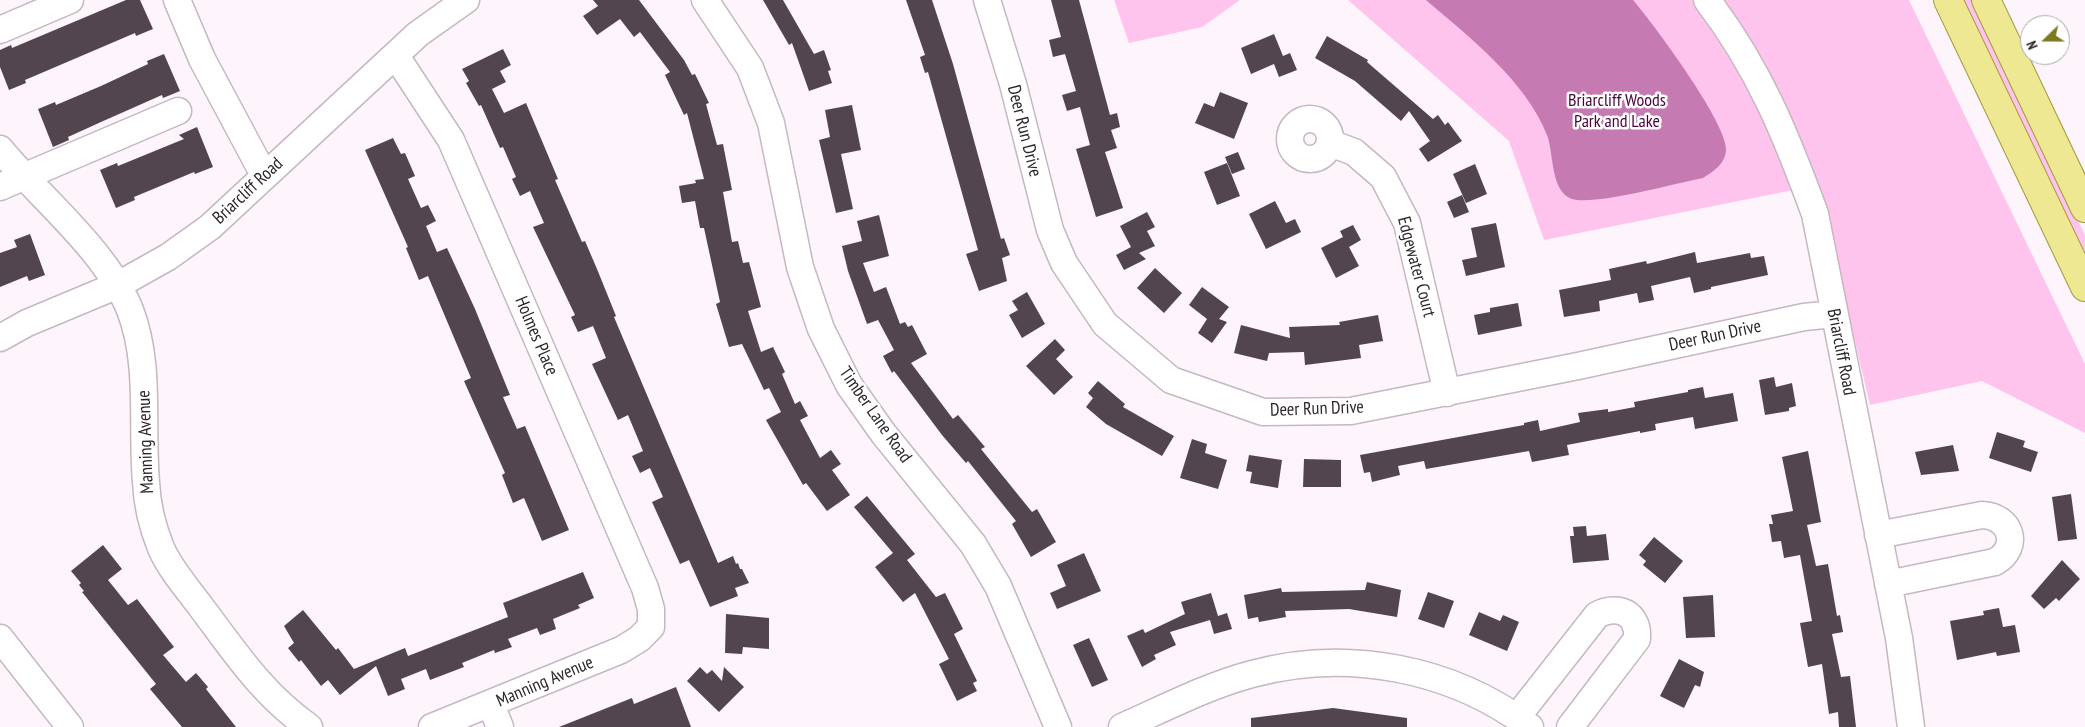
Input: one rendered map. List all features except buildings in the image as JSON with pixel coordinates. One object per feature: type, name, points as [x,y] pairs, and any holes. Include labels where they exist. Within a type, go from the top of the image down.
[{"type":"main road","points":[[1948,0],[2085,287]]},
{"type":"main road","points":[[1986,0],[2085,208]]},
{"type":"street","points":[[0,30],[70,0]]},
{"type":"street","points":[[177,0],[202,60],[264,175]]},
{"type":"street","name":"Briarcliff Road","points":[[0,338],[27,323],[118,285],[168,257],[210,227],[418,34],[466,0]]},
{"type":"street","name":"Timber Lane Road","points":[[706,0],[750,68],[771,123],[800,267],[821,329],[849,385],[883,433],[973,544],[998,586],[1058,727]]},
{"type":"street","name":"Deer Run Drive","points":[[988,0],[1013,84],[1050,230],[1064,263],[1105,324],[1171,380],[1263,412],[1351,411],[1447,393],[1804,317],[1834,314]]},
{"type":"street","name":"Briarcliff Road","points":[[1707,0],[1759,78],[1791,149],[1815,214],[1904,662],[1910,727]]},
{"type":"street","name":"Holmes Place","points":[[396,56],[451,140],[646,588],[651,609],[652,627]]},
{"type":"street","points":[[11,182],[178,111]]},
{"type":"street","name":"Edgewater Court","points":[[1330,143],[1354,152],[1384,177],[1407,223],[1447,393]]},
{"type":"street","name":"Manning Avenue","points":[[0,149],[11,182],[70,225],[118,285],[130,312],[140,353],[144,382],[148,506],[162,549],[171,566],[249,672],[283,708],[309,727]]},
{"type":"street","points":[[1878,535],[1982,515],[1995,517],[2009,530],[2010,537],[2005,553],[1995,562],[1888,584]]},
{"type":"street","points":[[1122,727],[1236,679],[1282,667],[1316,663],[1372,664],[1424,674],[1476,694],[1524,722],[1597,615],[1606,610],[1624,610],[1636,624],[1638,639],[1570,727]]},
{"type":"street","name":"Manning Avenue","points":[[432,727],[496,716],[621,650],[639,639],[652,627]]},
{"type":"street","points":[[0,638],[70,727]]},
{"type":"green space","points":[[1114,0],[1240,0],[1202,27],[1129,43]]},
{"type":"green space","name":"Briarcliff Woods Park and Lake","points":[[1348,0],[1909,0],[2085,364],[2085,433],[1982,381],[1870,405],[1818,185],[1544,240],[1509,141]]},
{"type":"green space","points":[[1961,0],[1972,0],[2085,235],[2085,259]]},
{"type":"shaded area","points":[[1426,0],[1633,0],[1656,29],[1715,119],[1723,137],[1726,150],[1724,159],[1715,170],[1703,178],[1616,197],[1572,199],[1565,195],[1556,180],[1547,135],[1538,115],[1525,96],[1495,61]]}]
